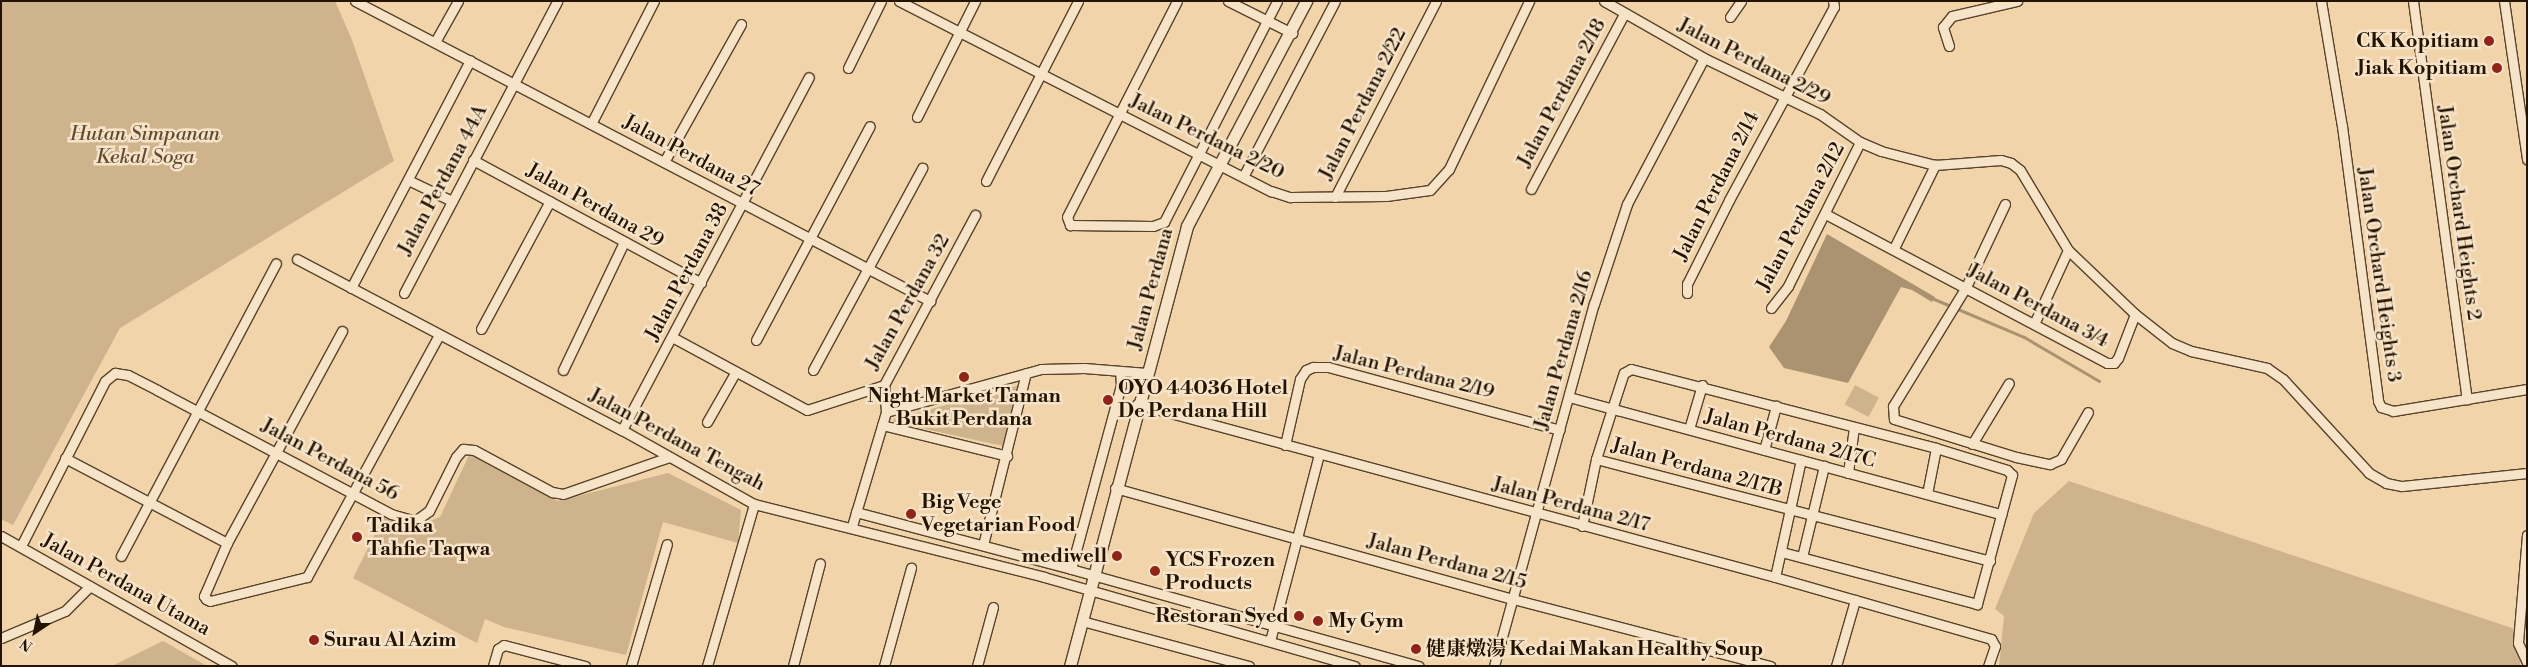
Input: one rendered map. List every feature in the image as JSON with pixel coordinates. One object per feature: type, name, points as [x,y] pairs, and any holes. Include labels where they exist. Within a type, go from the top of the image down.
[{"type":"street","name":"Jalan Perdana 27","points":[[355,1],[930,301]]},
{"type":"street","points":[[435,42],[458,1]]},
{"type":"street","name":"Jalan Perdana 44A","points":[[404,293],[557,1]]},
{"type":"street","points":[[591,124],[654,1]]},
{"type":"street","points":[[848,68],[881,1]]},
{"type":"street","name":"Jalan Perdana 2/20","points":[[899,1],[1244,175],[1271,191],[1290,197],[1335,197],[1430,190],[1449,169],[1529,1]]},
{"type":"street","points":[[917,117],[975,1]]},
{"type":"street","points":[[986,181],[1078,1]]},
{"type":"street","points":[[1177,1],[1067,216],[1067,222],[1074,227],[1153,226],[1160,225],[1168,217],[1277,1]]},
{"type":"street","points":[[1228,1],[1292,33]]},
{"type":"street","name":"Jalan Perdana","points":[[1070,666],[1137,404],[1187,226],[1292,33],[1306,1]]},
{"type":"street","points":[[1244,175],[1335,1]]},
{"type":"street","name":"Jalan Perdana 2/22","points":[[1335,197],[1436,1]]},
{"type":"street","name":"Jalan Perdana 2/29","points":[[1604,1],[1704,58],[1839,125],[1860,142]]},
{"type":"street","points":[[1730,17],[1741,1]]},
{"type":"street","points":[[1949,46],[1944,27],[1952,16],[2017,1]]},
{"type":"street","name":"Jalan Orchard Heights 3","points":[[2321,1],[2342,126],[2360,288],[2378,400],[2381,407],[2393,411],[2527,389]]},
{"type":"street","name":"Jalan Orchard Heights 2","points":[[2413,1],[2467,399]]},
{"type":"street","points":[[2504,1],[2527,159]]},
{"type":"street","name":"Jalan Perdana 2/14","points":[[1687,293],[1688,284],[1724,208],[1834,2]]},
{"type":"street","name":"Jalan Perdana 2/18","points":[[1531,189],[1624,14]]},
{"type":"street","points":[[664,162],[741,24]]},
{"type":"street","name":"Jalan Perdana 2/16","points":[[1494,666],[1594,304],[1627,204],[1704,58]]},
{"type":"street","points":[[351,288],[470,60]]},
{"type":"street","name":"Jalan Perdana 38","points":[[622,430],[809,77]]},
{"type":"street","points":[[756,340],[870,126]]},
{"type":"street","name":"Jalan Perdana 3/4","points":[[1826,214],[1894,248],[2107,363],[2114,363],[2135,314],[2068,250],[2020,170],[2001,160],[1935,165],[1908,160],[1860,142]]},
{"type":"street","name":"Jalan Perdana 2/12","points":[[1771,308],[1788,286],[1826,214],[1860,142]]},
{"type":"street","name":"Jalan Perdana 29","points":[[473,160],[701,283]]},
{"type":"street","points":[[1894,248],[1935,165]]},
{"type":"street","points":[[813,370],[922,168]]},
{"type":"street","points":[[408,180],[452,201]]},
{"type":"street","points":[[481,329],[550,201]]},
{"type":"street","points":[[2005,204],[1966,287],[1947,315],[1892,413],[1894,420],[2042,463],[2056,463],[2088,412]]},
{"type":"street","name":"Jalan Perdana 32","points":[[672,338],[807,410],[884,385],[975,215]]},
{"type":"street","points":[[563,370],[624,242]]},
{"type":"street","points":[[2034,324],[2068,250]]},
{"type":"street","name":"Jalan Perdana Tengah","points":[[296,259],[622,430],[754,504],[852,526],[1090,590],[1270,641],[1327,662],[1354,666]]},
{"type":"street","points":[[121,556],[196,411],[276,264]]},
{"type":"street","points":[[2135,314],[2172,343],[2227,359],[2249,362],[2283,379],[2358,462],[2386,483],[2402,486],[2527,474]]},
{"type":"street","points":[[342,331],[227,543],[204,596],[210,601],[307,577],[354,494],[439,335]]},
{"type":"street","points":[[886,412],[1026,373],[1060,367],[1147,373]]},
{"type":"street","name":"Jalan Perdana 2/19","points":[[1285,445],[1300,378],[1306,370],[1314,367],[1328,367],[1560,430]]},
{"type":"street","points":[[1582,526],[1596,460],[1627,369],[1702,386],[1854,426],[1936,448],[2011,472],[1980,602],[1972,605],[1780,552]]},
{"type":"street","points":[[1071,569],[1121,385],[1120,371]]},
{"type":"street","name":"Jalan Perdana 56","points":[[65,458],[111,375],[121,372],[276,451],[391,514],[415,521],[429,510],[456,457],[463,449],[474,450],[552,492],[563,494],[669,457]]},
{"type":"street","points":[[707,422],[735,373]]},
{"type":"street","points":[[983,545],[1007,456],[1026,373]]},
{"type":"street","points":[[1972,444],[2009,383]]},
{"type":"street","points":[[852,526],[886,412],[884,385]]},
{"type":"street","points":[[1689,430],[1702,386]]},
{"type":"street","name":"Jalan Perdana 2/17C","points":[[1569,397],[2001,514]]},
{"type":"street","name":"Jalan Perdana 2/17","points":[[1137,404],[1536,514],[1775,577],[1994,642],[1988,666]]},
{"type":"street","points":[[1764,450],[1776,406]]},
{"type":"street","points":[[882,425],[1007,456]]},
{"type":"street","points":[[1848,473],[1854,426]]},
{"type":"street","points":[[1927,494],[1936,448]]},
{"type":"street","points":[[1270,641],[1319,454]]},
{"type":"street","points":[[21,546],[65,458],[227,543]]},
{"type":"street","name":"Jalan Perdana 2/17B","points":[[1596,460],[1990,561]]},
{"type":"street","points":[[1775,577],[1801,460]]},
{"type":"street","points":[[1802,557],[1824,466]]},
{"type":"street","name":"Jalan Perdana 2/15","points":[[1115,488],[1513,599],[1770,666]]},
{"type":"street","points":[[707,666],[754,504]]},
{"type":"street","points":[[856,512],[1093,575],[1418,666]]},
{"type":"street","points":[[2527,535],[2518,643],[2527,662]]},
{"type":"street","name":"Jalan Perdana Utama","points":[[1,536],[232,666]]},
{"type":"street","points":[[631,666],[667,544]]},
{"type":"street","points":[[793,666],[820,562]]},
{"type":"street","points":[[884,666],[911,568]]},
{"type":"street","points":[[1,638],[65,611],[90,586]]},
{"type":"street","points":[[1836,666],[1855,600]]},
{"type":"street","points":[[977,666],[994,607]]},
{"type":"street","points":[[1082,621],[1249,666]]},
{"type":"street","points":[[493,666],[500,646],[564,663],[585,666]]},
{"type":"green space","name":"Hutan Simpanan Kekal Soga","points":[[1,1],[335,1],[352,40],[394,161],[120,328],[13,525],[1,519]]},
{"type":"green space","points":[[1020,385],[1003,446],[893,422],[894,419]]},
{"type":"green space","points":[[1855,385],[1879,398],[1869,417],[1845,404]]},
{"type":"green space","points":[[470,453],[558,501],[668,473],[741,510],[738,543],[663,522],[626,655],[504,627],[485,619],[477,643],[353,578],[384,516],[415,527],[440,517]]},
{"type":"green space","points":[[2069,481],[2521,631],[2520,666],[1999,666],[2004,616],[1995,609],[2034,513]]},
{"type":"green space","points":[[163,641],[207,666],[112,666]]},
{"type":"shaded area","points":[[1827,234],[1935,297],[1932,302],[1912,290],[1901,287],[1848,383],[1784,368],[1769,347],[1786,321]]},
{"type":"waterway","points":[[1934,299],[2024,337],[2099,381]]},
{"type":"place","name":"CK Kopitiam","points":[[2489,41]]},
{"type":"place","name":"Jiak Kopitiam","points":[[2497,68]]},
{"type":"place","name":"Night Market Taman Bukit Perdana","points":[[964,377]]},
{"type":"place","name":"OYO 44036 Hotel De Perdana Hill","points":[[1108,400]]},
{"type":"place","name":"Big Vege Vegetarian Food","points":[[911,514]]},
{"type":"place","name":"Tadika Tahfie Taqwa","points":[[357,537]]},
{"type":"place","name":"mediwell","points":[[1117,556]]},
{"type":"place","name":"YCS Frozen Products","points":[[1155,571]]},
{"type":"place","name":"Restoran Syed","points":[[1299,616]]},
{"type":"place","name":"My Gym","points":[[1318,621]]},
{"type":"place","name":"Surau Al Azim","points":[[314,640]]},
{"type":"place","name":"健康燉湯 Kedai Makan Healthy Soup","points":[[1416,649]]}]
